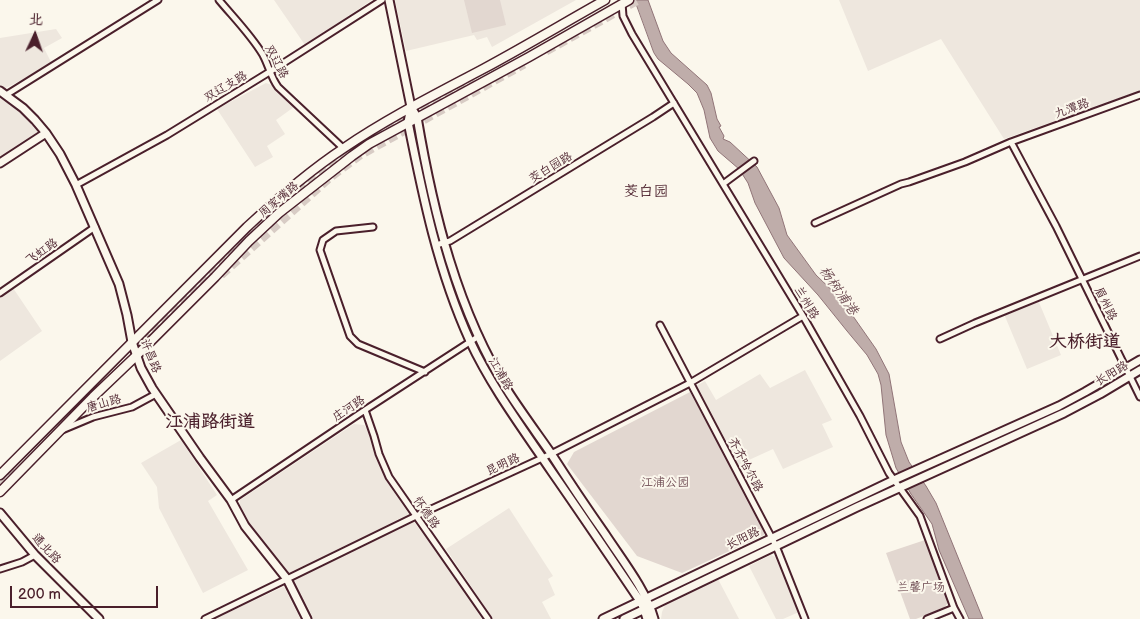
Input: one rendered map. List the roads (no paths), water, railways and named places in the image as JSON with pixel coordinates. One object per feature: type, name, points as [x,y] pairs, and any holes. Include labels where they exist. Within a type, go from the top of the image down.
[{"type":"main road","name":"江浦路","points":[[389,0],[444,243],[460,291],[479,336],[508,391],[624,562],[654,619]]},
{"type":"main road","name":"周家嘴路","points":[[0,475],[247,227],[305,177],[344,148],[412,107],[605,0]]},
{"type":"main road","name":"周家嘴路","points":[[0,492],[279,213],[369,144],[514,65],[622,2],[629,0]]},
{"type":"main road","name":"许昌路","points":[[3,93],[23,108],[46,133],[60,154],[76,185],[119,284],[140,368],[156,394],[231,500],[245,526],[287,579],[307,619]]},
{"type":"main road","name":"江浦路","points":[[412,107],[408,122],[419,177],[449,289],[470,342],[506,406],[643,599]]},
{"type":"main road","points":[[0,163],[46,133]]},
{"type":"main road","name":"长阳路","points":[[603,619],[894,480],[1059,406],[1140,360]]},
{"type":"main road","name":"长阳路","points":[[624,619],[931,473],[1064,413],[1140,370]]},
{"type":"main road","name":"通北路","points":[[0,513],[35,554],[99,619]]},
{"type":"main road","name":"江浦路","points":[[647,619],[648,608]]},
{"type":"street","points":[[3,93],[158,0]]},
{"type":"street","name":"双辽路","points":[[219,0],[255,44],[278,87],[344,148]]},
{"type":"street","name":"双辽支路","points":[[76,185],[167,135],[271,72],[382,0]]},
{"type":"street","name":"兰州路","points":[[622,2],[624,20],[803,316],[894,480],[920,516],[954,608],[960,619]]},
{"type":"street","name":"九潭路","points":[[815,223],[901,184],[965,162],[1011,142],[1140,95]]},
{"type":"street","name":"茭白园路","points":[[436,245],[450,241],[674,103]]},
{"type":"street","name":"眉州路","points":[[1011,142],[1066,246],[1140,397]]},
{"type":"street","points":[[723,184],[754,161]]},
{"type":"street","name":"飞虹路","points":[[0,293],[95,227]]},
{"type":"street","points":[[373,227],[336,231],[323,240],[320,250],[350,336],[358,344],[425,372]]},
{"type":"street","points":[[940,339],[1140,256]]},
{"type":"street","name":"昆明路","points":[[205,619],[416,516],[551,454],[690,383],[803,316]]},
{"type":"street","name":"齐齐哈尔路","points":[[660,325],[772,537],[805,619]]},
{"type":"street","name":"庄河路","points":[[231,500],[479,336]]},
{"type":"street","name":"唐山路","points":[[57,433],[93,417],[132,407],[156,394]]},
{"type":"street","name":"怀德路","points":[[365,410],[382,463],[389,476],[488,619]]},
{"type":"street","points":[[0,569],[22,562],[35,554]]},
{"type":"street","points":[[926,619],[954,608]]},
{"type":"tunnel","points":[[546,51],[638,0]]},
{"type":"tunnel","points":[[221,275],[329,178],[360,155],[524,64]]},
{"type":"tunnel","points":[[141,339],[251,230],[324,167],[351,148],[473,78]]},
{"type":"tunnel","points":[[0,486],[16,471]]},
{"type":"district","name":"茭白园","points":[[646,192]]},
{"type":"district","name":"大桥街道","points":[[1085,342]]},
{"type":"district","name":"江浦路街道","points":[[210,422]]},
{"type":"water label","name":"杨树浦港","points":[[838,291]]},
{"type":"park label","name":"江浦公园","points":[[665,483]]},
{"type":"park label","name":"兰馨广场","points":[[921,588]]}]
